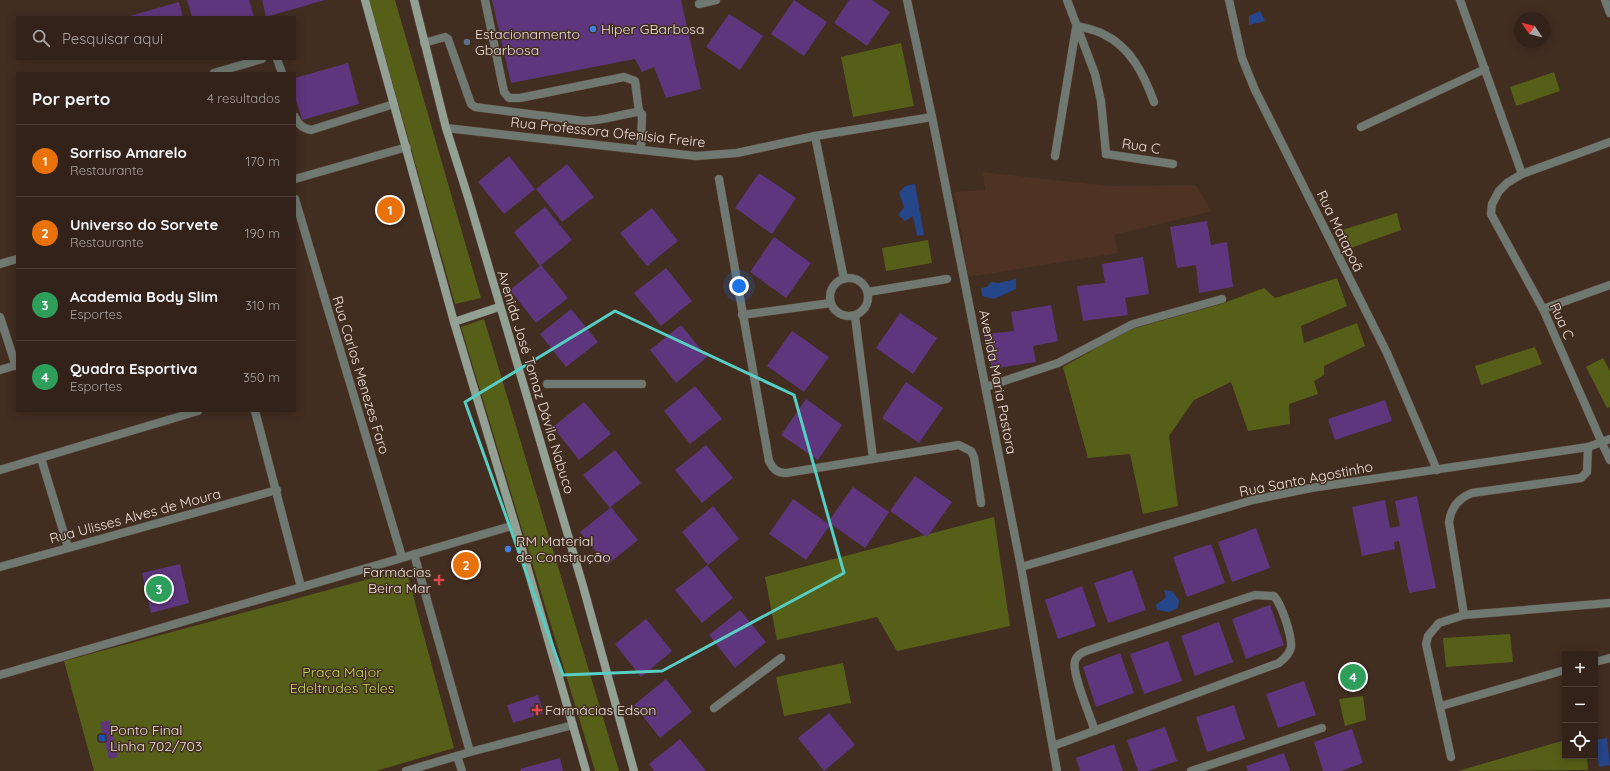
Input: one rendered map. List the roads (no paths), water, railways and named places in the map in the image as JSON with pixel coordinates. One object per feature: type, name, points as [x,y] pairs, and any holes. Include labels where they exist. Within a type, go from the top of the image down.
[{"type":"main road","points":[[365,0],[407,147],[454,322],[515,525],[586,771]]},
{"type":"main road","name":"Avenida José Tomaz Dávila Nabuco","points":[[415,0],[424,43],[446,128],[468,197],[499,307],[583,586],[634,771]]},
{"type":"main road","points":[[454,322],[499,307]]},
{"type":"street","points":[[485,0],[504,92],[509,98],[520,98],[624,77],[635,81],[639,112],[642,114],[641,150]]},
{"type":"street","points":[[699,4],[716,0]]},
{"type":"street","name":"Avenida Maria Pastora","points":[[907,0],[986,387],[1021,567],[1057,771]]},
{"type":"street","points":[[1055,156],[1077,26],[1067,0]]},
{"type":"street","name":"Rua Matapoã","points":[[1229,0],[1242,58],[1255,90],[1387,353],[1437,470]]},
{"type":"street","points":[[1460,0],[1522,174],[1610,142]]},
{"type":"street","points":[[1605,0],[1610,13]]},
{"type":"street","points":[[1077,26],[1103,34],[1126,50],[1138,66],[1154,102]]},
{"type":"street","name":"Rua C","points":[[1077,26],[1094,74],[1101,101],[1106,154],[1173,164]]},
{"type":"street","points":[[424,43],[445,37],[448,39],[471,104],[476,107],[584,121],[598,121],[625,113],[639,112]]},
{"type":"street","points":[[217,72],[259,60]]},
{"type":"street","points":[[277,60],[282,72]]},
{"type":"street","points":[[1361,127],[1485,69]]},
{"type":"street","points":[[296,119],[298,124],[303,128],[311,130],[394,104]]},
{"type":"street","name":"Rua Professora Ofenísia Freire","points":[[446,128],[696,156],[737,153],[815,136],[932,117]]},
{"type":"street","points":[[815,136],[844,279]]},
{"type":"street","points":[[296,179],[407,147]]},
{"type":"street","name":"Rua C","points":[[1522,174],[1507,183],[1499,191],[1492,204],[1491,214],[1543,309],[1610,460]]},
{"type":"street","points":[[718,178],[769,461],[773,468],[779,473],[786,473],[958,445],[966,447],[971,451],[974,457],[981,504]]},
{"type":"street","name":"Rua Carlos Menezes Faro","points":[[296,202],[402,558]]},
{"type":"street","points":[[0,264],[16,259]]},
{"type":"street","points":[[844,279],[858,280],[868,292],[866,306],[855,316],[848,317],[840,314],[835,310],[831,303],[830,296],[832,289],[837,283],[844,279]]},
{"type":"street","points":[[868,292],[947,279]]},
{"type":"street","points":[[1543,309],[1610,285]]},
{"type":"street","points":[[986,387],[1058,363],[1133,324],[1222,299]]},
{"type":"street","points":[[742,315],[831,303]]},
{"type":"street","points":[[855,316],[873,458]]},
{"type":"street","points":[[0,317],[16,365],[0,370]]},
{"type":"street","points":[[547,384],[642,384]]},
{"type":"street","points":[[0,470],[195,412]]},
{"type":"street","points":[[255,412],[277,490],[301,587]]},
{"type":"street","name":"Rua Santo Agostinho","points":[[1021,567],[1254,500],[1311,488],[1588,447],[1610,439]]},
{"type":"street","points":[[1464,615],[1449,522],[1450,513],[1456,504],[1462,497],[1472,493],[1581,478],[1587,472],[1588,447]]},
{"type":"street","points":[[41,458],[68,547]]},
{"type":"street","name":"Rua Ulisses Alves de Moura","points":[[0,567],[277,490]]},
{"type":"street","points":[[0,675],[515,525]]},
{"type":"street","points":[[414,554],[470,752]]},
{"type":"street","points":[[1053,746],[1279,663],[1286,657],[1291,647],[1284,612],[1280,603],[1274,596],[1255,595],[1086,651],[1078,655],[1074,662],[1075,672],[1095,730]]},
{"type":"street","points":[[1451,757],[1441,706],[1426,644],[1428,636],[1439,623],[1464,615],[1610,603]]},
{"type":"street","points":[[714,708],[781,658]]},
{"type":"street","points":[[1598,661],[1610,658]]},
{"type":"street","points":[[1441,706],[1562,671]]},
{"type":"street","points":[[406,771],[470,752],[573,725]]},
{"type":"street","points":[[1191,771],[1322,728]]},
{"type":"street","points":[[457,756],[462,771]]},
{"type":"water","points":[[1260,11],[1265,21],[1249,25],[1249,16]]},
{"type":"water","points":[[915,184],[924,235],[917,236],[913,216],[905,221],[898,215],[904,207],[899,193],[905,186]]},
{"type":"water","points":[[1016,279],[1016,289],[994,299],[982,296],[981,288],[987,287],[991,282],[998,283]]},
{"type":"water","points":[[1164,590],[1172,591],[1179,600],[1178,608],[1169,612],[1157,610],[1156,605],[1166,597]]},
{"type":"water","points":[[1607,738],[1610,765],[1599,767],[1598,740]]},
{"type":"place","name":"Hiper GBarbosa","points":[[593,29]]},
{"type":"place","name":"Estacionamento Gbarbosa","points":[[467,42]]},
{"type":"place","name":"Sorriso Amarelo","points":[[390,210]]},
{"type":"place","name":"RM Material de Construção","points":[[508,549]]},
{"type":"place","name":"Universo do Sorvete","points":[[466,565]]},
{"type":"place","name":"Farmácias Beira Mar","points":[[439,580]]},
{"type":"place","name":"Academia Body Slim","points":[[159,589]]},
{"type":"place","name":"Quadra Esportiva","points":[[1353,677]]},
{"type":"place","name":"Farmácias Edson","points":[[537,710]]},
{"type":"place","name":"Ponto Final Linha 702/703","points":[[102,738]]},
{"type":"park label","name":"Praça Major Edeltrudes Teles","points":[[342,680]]}]
